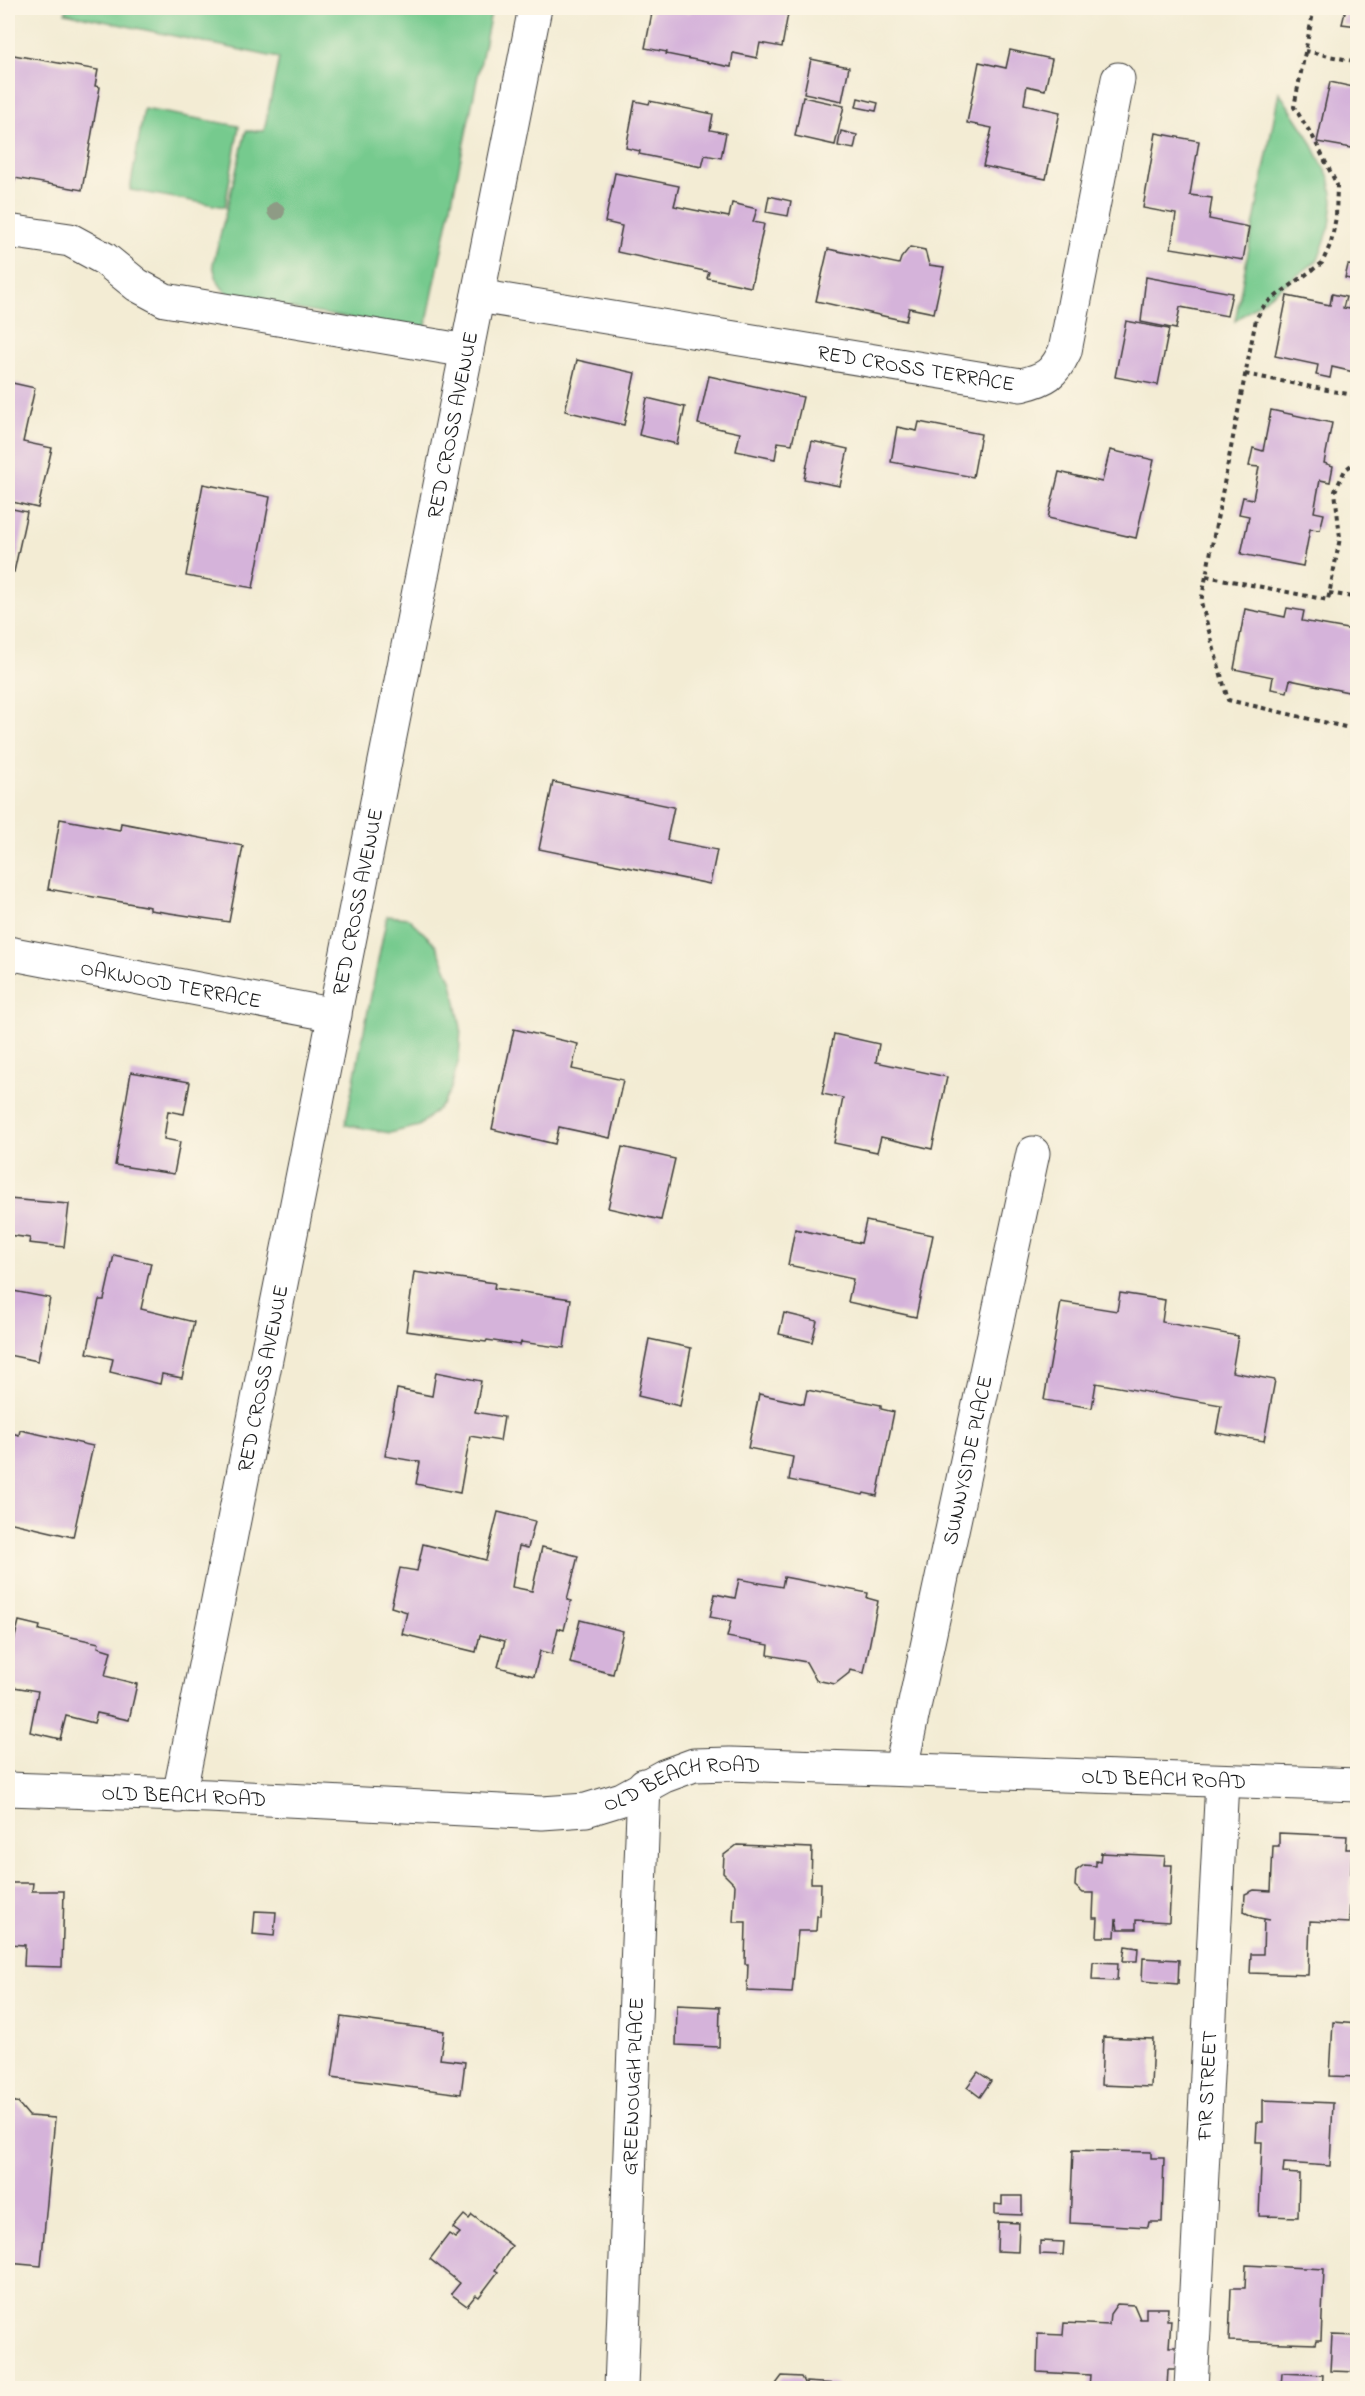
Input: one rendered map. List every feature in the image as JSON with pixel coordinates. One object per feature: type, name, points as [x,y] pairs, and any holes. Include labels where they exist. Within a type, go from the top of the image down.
[{"type":"street","name":"RED CROSS AVENUE","points":[[179,1796],[535,8]]},
{"type":"street","name":"RED CROSS TERRACE","points":[[478,296],[1020,385],[1040,380],[1056,368],[1065,351],[1118,79]]},
{"type":"street","points":[[8,231],[70,240],[105,259],[137,285],[165,300],[467,351]]},
{"type":"street","name":"OAKWOOD TERRACE","points":[[8,953],[335,1015]]},
{"type":"street","name":"SUNNYSIDE PLACE","points":[[901,1768],[1033,1153]]},
{"type":"street","name":"OLD BEACH ROAD","points":[[8,1789],[542,1813],[586,1810],[622,1799],[644,1785],[694,1765],[901,1768],[1358,1785]]},
{"type":"street","name":"FIR STREET","points":[[1191,2388],[1222,1781]]},
{"type":"street","name":"GREENOUGH PLACE","points":[[621,2388],[644,1785]]},
{"type":"path","points":[[1314,8],[1294,108],[1313,137],[1337,185],[1336,217],[1331,243],[1322,263],[1265,304],[1256,319],[1201,602],[1228,700],[1358,730]]},
{"type":"path","points":[[1305,51],[1358,62]]},
{"type":"path","points":[[1245,374],[1358,396]]},
{"type":"path","points":[[1206,576],[1328,600],[1340,538],[1335,491],[1345,471],[1358,460]]},
{"type":"path","points":[[1329,593],[1358,598]]},
{"type":"green space","points":[[67,8],[492,8],[425,331],[234,299],[225,292],[219,284],[213,264],[246,131],[264,131],[279,58],[65,13]]},
{"type":"green space","points":[[1279,92],[1308,136],[1330,180],[1333,201],[1330,226],[1318,260],[1235,321]]},
{"type":"green space","points":[[144,109],[239,126],[225,207],[130,190]]},
{"type":"green space","points":[[387,916],[408,918],[436,945],[452,982],[461,1028],[459,1059],[451,1089],[442,1105],[419,1126],[390,1133],[345,1125]]},
{"type":"building","points":[[653,8],[690,13],[690,8],[729,13],[730,8],[789,8],[782,47],[760,43],[757,58],[733,53],[731,67],[645,48]]},
{"type":"building","points":[[1346,8],[1358,8],[1358,26],[1342,24]]},
{"type":"building","points":[[1010,50],[1052,59],[1045,90],[1027,86],[1024,104],[1060,112],[1046,179],[983,166],[992,128],[967,123],[979,62],[1006,68]]},
{"type":"building","points":[[8,54],[98,70],[95,86],[100,87],[82,190],[15,178],[9,217]]},
{"type":"building","points":[[811,59],[849,67],[842,101],[804,93]]},
{"type":"building","points":[[1330,82],[1358,88],[1358,149],[1317,142]]},
{"type":"building","points":[[803,97],[844,106],[835,145],[795,136]]},
{"type":"building","points":[[858,98],[878,103],[876,111],[856,107]]},
{"type":"building","points":[[635,101],[649,104],[650,101],[713,114],[710,130],[726,133],[721,158],[705,155],[702,167],[639,154],[640,151],[626,148]]},
{"type":"building","points":[[841,131],[857,135],[854,149],[838,146]]},
{"type":"building","points":[[1156,133],[1199,141],[1190,195],[1212,198],[1209,219],[1249,227],[1243,260],[1171,248],[1176,214],[1143,208]]},
{"type":"building","points":[[615,173],[679,186],[674,206],[729,217],[732,203],[757,209],[753,222],[764,224],[751,287],[707,278],[709,272],[617,252],[622,226],[605,222]]},
{"type":"building","points":[[769,196],[791,201],[788,216],[766,212]]},
{"type":"building","points":[[910,247],[925,250],[929,265],[944,267],[934,313],[909,308],[906,321],[816,301],[828,249],[899,264]]},
{"type":"building","points":[[1348,265],[1358,266],[1358,373],[1332,367],[1330,378],[1316,375],[1318,365],[1275,356],[1287,296],[1330,305],[1332,294],[1346,297],[1343,308],[1349,309],[1355,280],[1345,278]]},
{"type":"building","points":[[1146,277],[1232,293],[1227,316],[1180,307],[1176,329],[1141,322]]},
{"type":"building","points":[[1126,321],[1169,329],[1158,385],[1115,377]]},
{"type":"building","points":[[577,360],[635,373],[624,425],[565,411]]},
{"type":"building","points":[[709,376],[803,397],[792,444],[778,442],[775,459],[736,451],[740,433],[698,424]]},
{"type":"building","points":[[8,382],[35,388],[23,442],[52,448],[38,508],[8,501]]},
{"type":"building","points":[[647,398],[685,407],[677,444],[639,435]]},
{"type":"building","points":[[1271,410],[1332,423],[1324,463],[1333,466],[1330,482],[1320,480],[1314,512],[1324,514],[1320,530],[1310,529],[1303,566],[1241,554],[1249,516],[1239,514],[1243,497],[1253,499],[1259,467],[1249,466],[1253,448],[1263,451]]},
{"type":"building","points":[[919,422],[981,434],[973,477],[891,462],[897,427],[917,431]]},
{"type":"building","points":[[812,441],[848,449],[840,486],[804,479]]},
{"type":"building","points":[[1110,450],[1154,460],[1136,538],[1048,518],[1059,472],[1102,482]]},
{"type":"building","points":[[203,484],[270,497],[253,588],[186,576]]},
{"type":"building","points":[[8,508],[27,512],[14,572],[8,570]]},
{"type":"building","points":[[1287,608],[1304,611],[1302,621],[1358,631],[1358,694],[1290,680],[1287,692],[1271,689],[1273,677],[1234,669],[1245,609],[1285,617]]},
{"type":"building","points":[[553,782],[674,807],[667,840],[717,850],[710,884],[539,849]]},
{"type":"building","points":[[60,819],[120,830],[121,823],[243,846],[229,922],[150,910],[150,907],[48,889]]},
{"type":"building","points":[[514,1029],[578,1044],[572,1069],[623,1080],[610,1138],[559,1127],[555,1144],[492,1129]]},
{"type":"building","points":[[834,1034],[879,1044],[876,1062],[947,1077],[932,1149],[881,1137],[877,1152],[834,1143],[843,1098],[822,1094]]},
{"type":"building","points":[[131,1072],[190,1082],[184,1114],[168,1111],[164,1139],[180,1142],[174,1174],[115,1165]]},
{"type":"building","points":[[622,1147],[675,1159],[661,1220],[608,1208]]},
{"type":"building","points":[[8,1199],[69,1204],[64,1247],[29,1243],[30,1238],[8,1235]]},
{"type":"building","points":[[866,1221],[933,1235],[916,1317],[848,1302],[853,1279],[788,1265],[795,1229],[861,1243]]},
{"type":"building","points":[[114,1255],[151,1263],[141,1309],[194,1322],[182,1378],[162,1374],[160,1384],[110,1372],[113,1359],[87,1353],[99,1300],[104,1300]]},
{"type":"building","points":[[414,1272],[495,1283],[494,1288],[571,1299],[564,1348],[521,1342],[520,1345],[487,1340],[486,1342],[406,1331]]},
{"type":"building","points":[[8,1290],[50,1298],[38,1361],[8,1355]]},
{"type":"building","points":[[1120,1293],[1165,1300],[1162,1322],[1238,1336],[1232,1372],[1275,1380],[1264,1441],[1216,1433],[1221,1405],[1096,1383],[1092,1408],[1044,1400],[1061,1302],[1117,1311]]},
{"type":"building","points":[[784,1313],[817,1321],[812,1342],[779,1334]]},
{"type":"building","points":[[649,1339],[691,1348],[680,1406],[638,1396]]},
{"type":"building","points":[[436,1372],[481,1381],[475,1412],[504,1417],[500,1441],[470,1436],[460,1493],[416,1484],[420,1462],[385,1456],[397,1389],[432,1396]]},
{"type":"building","points":[[807,1390],[881,1405],[881,1409],[894,1412],[877,1496],[789,1480],[793,1457],[748,1448],[759,1394],[804,1404]]},
{"type":"building","points":[[20,1430],[93,1446],[73,1537],[8,1522],[8,1432],[19,1435]]},
{"type":"building","points":[[498,1512],[535,1521],[528,1548],[519,1546],[512,1587],[532,1591],[542,1547],[578,1556],[567,1600],[571,1601],[564,1630],[558,1628],[552,1654],[540,1651],[534,1676],[498,1667],[505,1641],[480,1635],[476,1652],[402,1634],[407,1612],[391,1607],[400,1568],[417,1571],[423,1544],[486,1560]]},
{"type":"building","points":[[784,1577],[868,1593],[867,1598],[878,1601],[864,1673],[850,1670],[835,1684],[816,1680],[806,1662],[768,1655],[769,1645],[727,1637],[731,1621],[710,1617],[715,1594],[735,1598],[739,1579],[782,1587]]},
{"type":"building","points":[[580,1620],[623,1631],[613,1674],[570,1663]]},
{"type":"building","points":[[19,1621],[40,1626],[39,1630],[99,1643],[98,1647],[111,1651],[105,1676],[137,1684],[129,1720],[97,1713],[94,1723],[66,1716],[60,1739],[30,1732],[38,1691],[8,1686],[8,1639],[14,1641]]},
{"type":"building","points":[[1279,1833],[1347,1836],[1346,1849],[1352,1849],[1349,1923],[1310,1921],[1308,1975],[1250,1973],[1251,1954],[1263,1954],[1264,1919],[1270,1920],[1254,1917],[1244,1912],[1245,1894],[1254,1890],[1271,1891],[1273,1846],[1279,1846]]},
{"type":"building","points":[[737,1845],[812,1848],[811,1883],[821,1883],[820,1916],[817,1916],[816,1931],[798,1931],[792,1993],[747,1991],[746,1922],[733,1922],[735,1885],[723,1873],[724,1855]]},
{"type":"building","points":[[1101,1853],[1165,1856],[1164,1865],[1172,1865],[1169,1922],[1136,1920],[1136,1929],[1118,1929],[1116,1919],[1115,1937],[1097,1937],[1098,1918],[1093,1918],[1094,1893],[1083,1893],[1075,1886],[1076,1871],[1084,1865],[1096,1866],[1096,1861],[1100,1862]]},
{"type":"building","points":[[8,1883],[33,1883],[32,1891],[64,1891],[62,1967],[24,1966],[25,1945],[8,1944]]},
{"type":"building","points":[[255,1911],[276,1912],[274,1936],[253,1934]]},
{"type":"building","points":[[1125,1946],[1138,1948],[1137,1961],[1123,1961]]},
{"type":"building","points":[[1143,1958],[1179,1960],[1178,1984],[1142,1981]]},
{"type":"building","points":[[1093,1962],[1118,1963],[1117,1981],[1092,1980]]},
{"type":"building","points":[[677,2005],[720,2007],[719,2047],[676,2045]]},
{"type":"building","points":[[341,2017],[444,2031],[440,2059],[465,2062],[461,2094],[332,2077]]},
{"type":"building","points":[[1333,2022],[1358,2024],[1358,2077],[1330,2076]]},
{"type":"building","points":[[1103,2037],[1153,2039],[1151,2087],[1101,2085]]},
{"type":"building","points":[[978,2072],[991,2081],[980,2097],[967,2087]]},
{"type":"building","points":[[8,2099],[18,2103],[29,2116],[55,2118],[41,2266],[8,2263]]},
{"type":"building","points":[[1263,2100],[1333,2103],[1330,2166],[1284,2163],[1283,2173],[1299,2174],[1298,2217],[1259,2216],[1262,2142],[1256,2142],[1257,2122],[1263,2122]]},
{"type":"building","points":[[1073,2150],[1151,2152],[1151,2158],[1164,2158],[1162,2222],[1149,2222],[1148,2227],[1070,2223]]},
{"type":"building","points":[[1002,2196],[1022,2196],[1022,2215],[995,2214],[995,2204],[1002,2205]]},
{"type":"building","points":[[464,2215],[469,2219],[472,2215],[512,2246],[495,2270],[498,2272],[479,2297],[476,2295],[467,2306],[451,2294],[460,2283],[430,2259],[449,2234],[455,2238],[460,2233],[453,2228]]},
{"type":"building","points":[[998,2222],[1019,2223],[1018,2252],[997,2251]]},
{"type":"building","points":[[1040,2241],[1064,2242],[1063,2255],[1040,2254]]},
{"type":"building","points":[[1246,2265],[1324,2269],[1321,2340],[1316,2340],[1315,2344],[1229,2341],[1231,2288],[1245,2288]]},
{"type":"building","points":[[1117,2304],[1134,2305],[1140,2319],[1146,2319],[1146,2308],[1168,2308],[1167,2320],[1171,2320],[1169,2347],[1177,2347],[1176,2369],[1168,2369],[1167,2388],[1089,2388],[1090,2375],[1037,2372],[1038,2334],[1063,2335],[1064,2323],[1109,2325],[1110,2314]]},
{"type":"building","points":[[1332,2335],[1358,2336],[1358,2372],[1330,2371]]},
{"type":"building","points":[[1282,2373],[1323,2375],[1322,2388],[1281,2388]]},
{"type":"building","points":[[782,2376],[801,2377],[806,2387],[806,2382],[837,2384],[837,2388],[773,2388]]},
{"type":"building","points":[[711,2384],[761,2387],[761,2388],[711,2388]]}]
